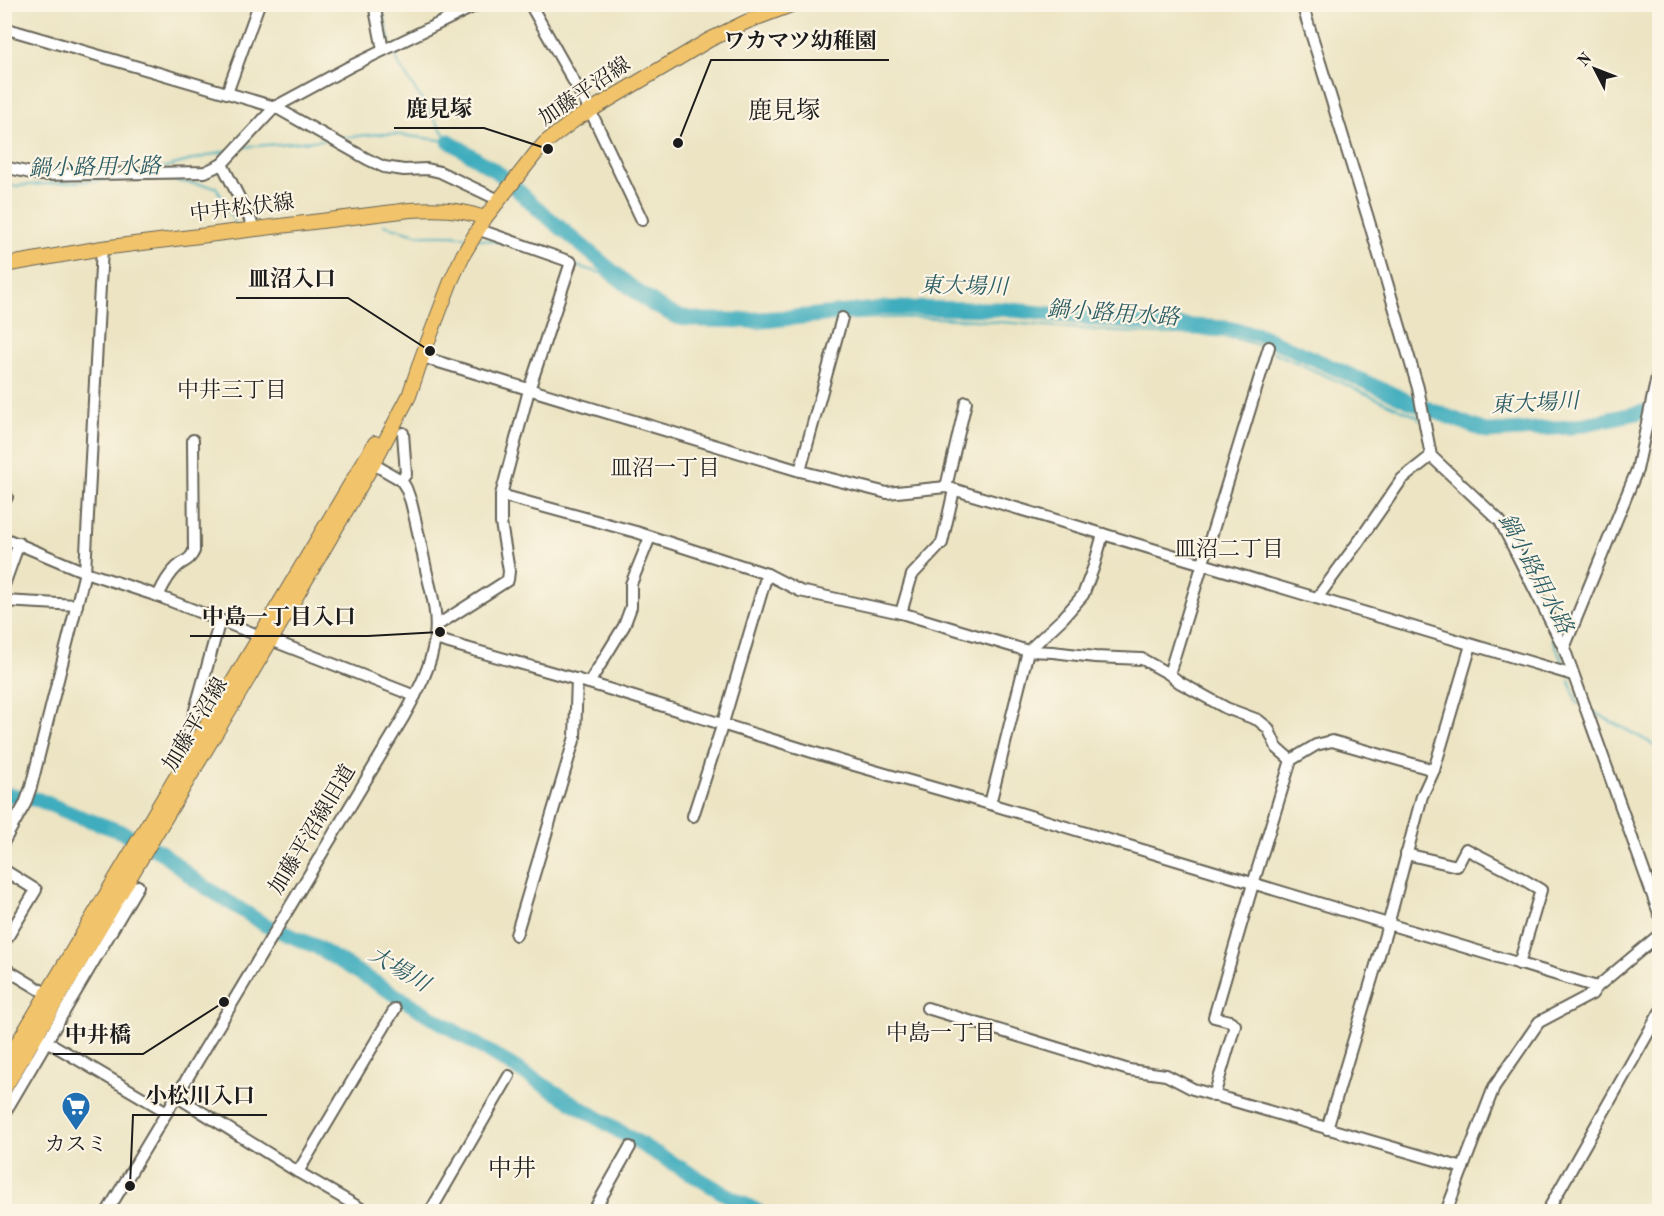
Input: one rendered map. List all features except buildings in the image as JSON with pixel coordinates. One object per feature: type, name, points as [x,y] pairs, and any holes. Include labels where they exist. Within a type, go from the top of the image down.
[{"type":"main road","name":"加藤平沼線","points":[[4,1089],[42,1038],[138,854],[402,410],[451,281],[481,224],[546,142],[566,126],[709,40],[746,22],[794,4]]},
{"type":"main road","name":"中井松伏線","points":[[4,265],[102,248],[432,208],[459,210],[481,224]]},
{"type":"main road","name":"加藤平沼線","points":[[4,1066],[138,854]]},
{"type":"street","points":[[227,93],[259,4]]},
{"type":"street","points":[[374,4],[383,50]]},
{"type":"street","points":[[4,167],[40,175],[205,172],[222,164],[275,107],[383,50],[479,4]]},
{"type":"street","points":[[530,4],[590,110],[642,220]]},
{"type":"street","points":[[1302,4],[1368,218],[1420,400],[1431,456],[1500,520],[1564,648],[1659,916]]},
{"type":"street","points":[[4,28],[275,107],[384,167],[404,170],[427,168],[499,200]]},
{"type":"street","points":[[222,164],[255,229]]},
{"type":"street","points":[[436,626],[508,580],[501,523],[501,495],[529,390],[571,262],[481,224]]},
{"type":"street","points":[[4,841],[26,804],[85,572],[102,248]]},
{"type":"street","points":[[800,471],[842,318]]},
{"type":"street","points":[[1169,674],[1269,347]]},
{"type":"street","points":[[422,357],[800,471],[887,493],[950,489],[1573,675]]},
{"type":"street","points":[[1564,648],[1637,470],[1659,363]]},
{"type":"street","points":[[901,613],[912,575],[942,543],[966,402]]},
{"type":"street","points":[[369,462],[401,480],[406,474],[403,433]]},
{"type":"street","points":[[158,596],[171,574],[179,565],[188,561],[194,551],[193,440]]},
{"type":"street","points":[[1317,598],[1402,478],[1431,456]]},
{"type":"street","name":"加藤平沼線旧道","points":[[107,1212],[334,834],[415,696],[428,666],[436,626],[411,502],[401,480]]},
{"type":"street","points":[[4,490],[7,497],[4,501]]},
{"type":"street","points":[[501,495],[650,537],[767,574],[800,591],[901,613],[1028,651],[1142,659],[1226,708],[1258,720],[1268,728],[1277,748],[1291,760]]},
{"type":"street","points":[[990,804],[1028,651],[1063,618],[1083,594],[1103,534]]},
{"type":"street","points":[[589,682],[624,626],[631,607],[631,584],[650,537]]},
{"type":"street","points":[[4,538],[85,572],[158,596],[415,696]]},
{"type":"street","points":[[4,585],[19,543]]},
{"type":"street","points":[[693,816],[767,574]]},
{"type":"street","points":[[4,601],[77,605]]},
{"type":"street","points":[[189,732],[220,620]]},
{"type":"street","points":[[435,639],[589,682],[854,765],[1598,987]]},
{"type":"street","points":[[1327,1129],[1388,925],[1422,796],[1434,770],[1471,645]]},
{"type":"street","points":[[516,935],[575,737],[577,679]]},
{"type":"street","points":[[1214,1096],[1235,1025],[1230,1021],[1214,1017],[1291,760],[1316,745],[1332,741],[1434,770]]},
{"type":"street","points":[[1407,854],[1457,866],[1466,849],[1511,872],[1541,891],[1519,964]]},
{"type":"street","points":[[4,870],[36,890],[4,943]]},
{"type":"street","points":[[4,1114],[42,1038],[138,886]]},
{"type":"street","points":[[1446,1212],[1494,1087],[1539,1022],[1592,993],[1659,934]]},
{"type":"street","points":[[4,968],[48,994]]},
{"type":"street","points":[[927,1008],[1130,1070],[1167,1076],[1214,1096],[1463,1168]]},
{"type":"street","points":[[298,1172],[395,1009]]},
{"type":"street","points":[[1547,1212],[1659,1012]]},
{"type":"street","points":[[42,1038],[167,1112]]},
{"type":"street","points":[[430,1212],[509,1076]]},
{"type":"street","points":[[176,1096],[367,1212]]},
{"type":"street","points":[[593,1212],[630,1147]]},
{"type":"waterway","points":[[381,4],[390,42]]},
{"type":"waterway","points":[[394,50],[399,65],[448,140]]},
{"type":"waterway","points":[[339,138],[391,134],[449,141]]},
{"type":"waterway","points":[[243,147],[324,140]]},
{"type":"waterway","name":"東大場川","points":[[449,141],[500,174],[538,209],[634,289],[664,310],[678,316],[702,320],[743,320],[886,308],[1002,309],[1139,323],[1227,328],[1260,335],[1413,403],[1488,432],[1571,427],[1642,412],[1660,413]]},
{"type":"waterway","points":[[150,168],[166,167],[229,150]]},
{"type":"waterway","name":"鍋小路用水路","points":[[4,185],[136,178]]},
{"type":"waterway","name":"鍋小路用水路","points":[[142,178],[216,187],[235,223]]},
{"type":"waterway","name":"鍋小路用水路","points":[[384,225],[420,235],[467,237]]},
{"type":"waterway","name":"鍋小路用水路","points":[[479,239],[500,242]]},
{"type":"waterway","name":"鍋小路用水路","points":[[574,265],[601,273],[647,309],[682,325],[758,328],[838,320]]},
{"type":"waterway","name":"鍋小路用水路","points":[[844,320],[955,319],[1102,331],[1219,336],[1265,348]]},
{"type":"waterway","name":"鍋小路用水路","points":[[1273,352],[1418,417],[1419,420]]},
{"type":"waterway","name":"鍋小路用水路","points":[[1552,637],[1565,668]]},
{"type":"waterway","name":"鍋小路用水路","points":[[1569,679],[1579,704]]},
{"type":"waterway","name":"鍋小路用水路","points":[[1592,711],[1660,748]]},
{"type":"waterway","name":"大場川","points":[[4,794],[39,800],[122,832],[164,854],[196,881],[265,925],[315,946],[647,1148],[759,1212]]},
{"type":"place","name":"ワカマツ幼稚園","points":[[678,143]]},
{"type":"place","name":"鹿見塚","points":[[548,149]]},
{"type":"place","name":"皿沼入口","points":[[430,351]]},
{"type":"place","name":"中島一丁目入口","points":[[440,632]]},
{"type":"place","name":"中井橋","points":[[224,1002]]},
{"type":"place","name":"カスミ","points":[[76,1132]]},
{"type":"place","name":"小松川入口","points":[[130,1186]]},
{"type":"district","name":"鹿見塚","points":[[784,112]]},
{"type":"district","name":"中井三丁目","points":[[232,391]]},
{"type":"district","name":"皿沼一丁目","points":[[665,469]]},
{"type":"district","name":"皿沼二丁目","points":[[1229,550]]},
{"type":"district","name":"中島一丁目","points":[[941,1034]]},
{"type":"district","name":"中井","points":[[512,1170]]}]
